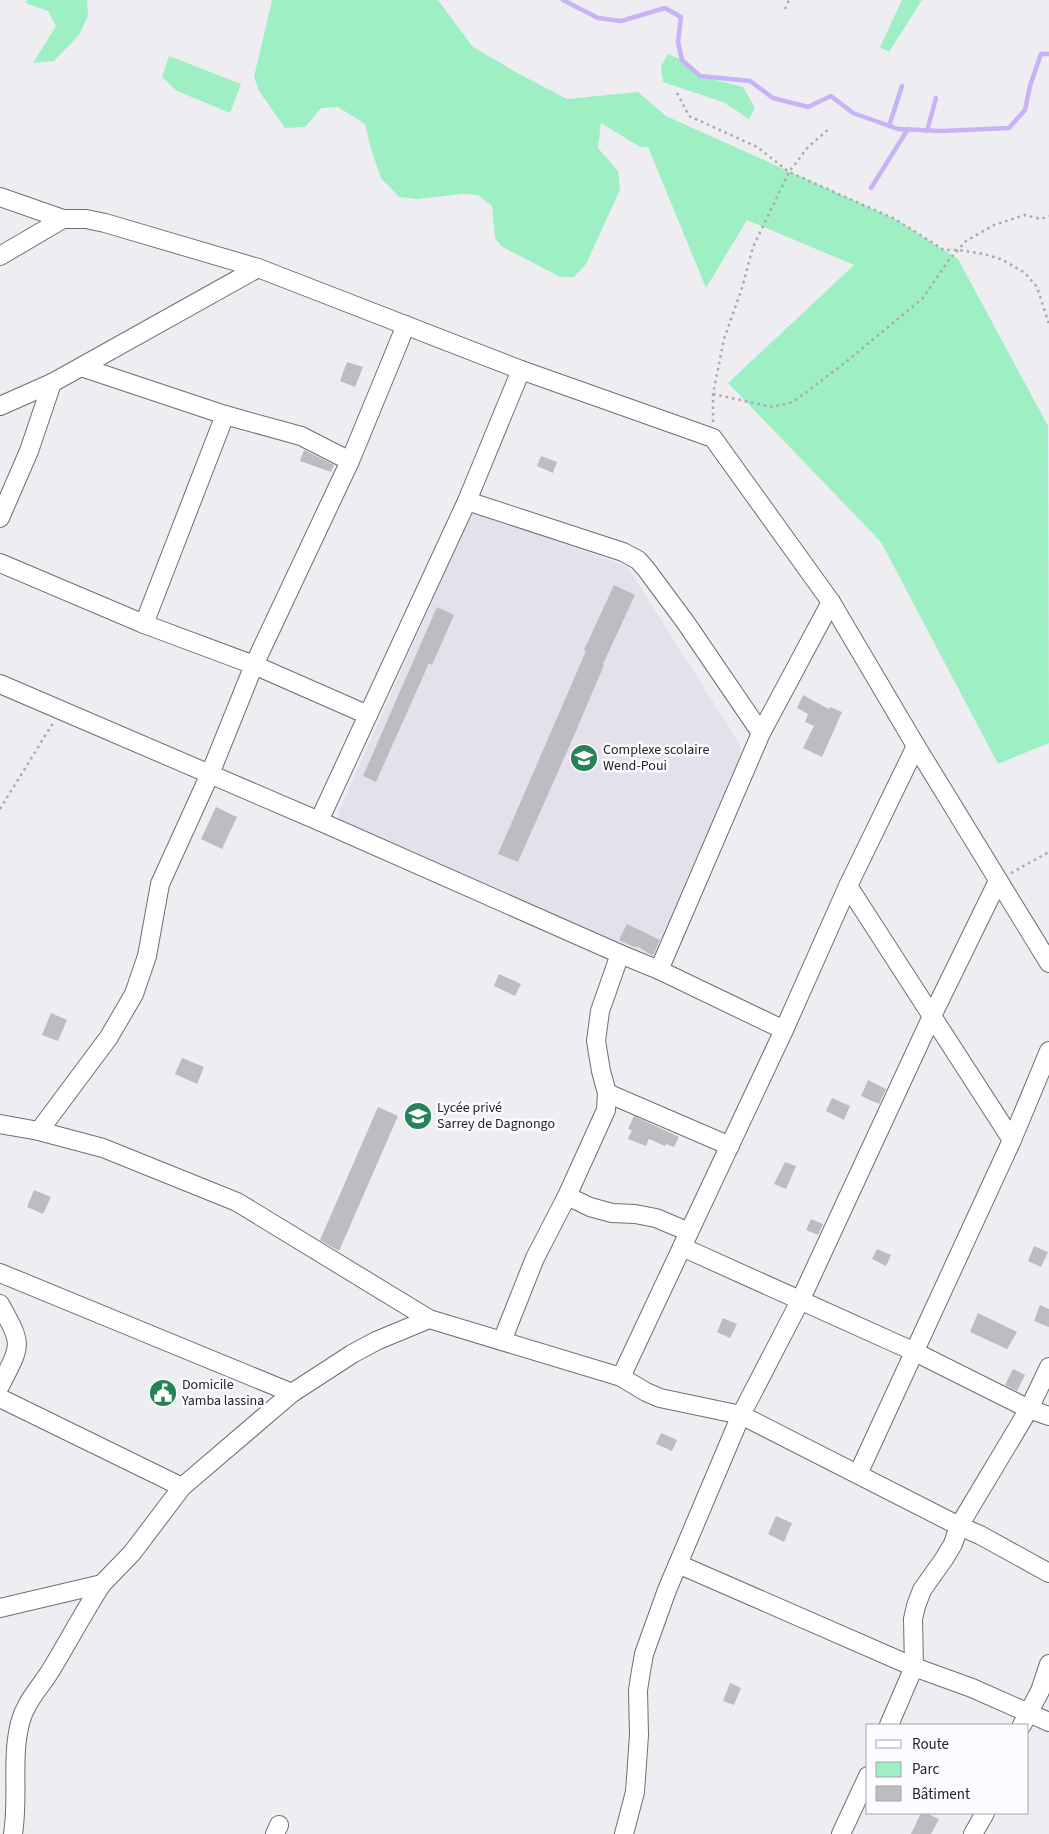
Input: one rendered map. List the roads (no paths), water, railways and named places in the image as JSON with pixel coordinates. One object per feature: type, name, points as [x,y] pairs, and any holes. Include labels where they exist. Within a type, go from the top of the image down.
[{"type":"street","points":[[0,197],[63,219],[86,219],[105,223],[258,268],[521,370],[714,438],[831,602],[916,746],[1049,963]]},
{"type":"street","points":[[0,256],[63,219]]},
{"type":"street","points":[[0,406],[81,367],[258,268]]},
{"type":"street","points":[[39,1132],[109,1036],[134,994],[147,956],[160,884],[210,774],[254,665],[350,461],[406,325]]},
{"type":"street","points":[[81,367],[225,415],[301,436],[350,461]]},
{"type":"street","points":[[319,821],[467,501],[521,370]]},
{"type":"street","points":[[0,518],[30,451],[52,382]]},
{"type":"street","points":[[144,624],[225,415]]},
{"type":"street","points":[[467,501],[623,552],[638,560],[686,623],[760,733]]},
{"type":"street","points":[[0,563],[144,624],[254,665],[368,715]]},
{"type":"street","points":[[659,970],[760,733],[831,602]]},
{"type":"street","points":[[0,684],[659,970],[784,1030]]},
{"type":"street","points":[[621,1377],[784,1030],[848,886],[916,746]]},
{"type":"street","points":[[624,1834],[635,1792],[639,1735],[638,1690],[644,1654],[678,1564],[740,1415],[800,1300],[932,1016],[998,880]]},
{"type":"street","points":[[848,886],[1012,1140]]},
{"type":"street","points":[[502,1341],[535,1258],[567,1196],[606,1110],[607,1093],[596,1041],[600,1012],[620,954]]},
{"type":"street","points":[[858,1474],[1012,1140],[1049,1051]]},
{"type":"street","points":[[607,1093],[730,1146]]},
{"type":"street","points":[[0,1124],[103,1148],[237,1202],[429,1319],[621,1377],[660,1398],[740,1415],[980,1535],[1049,1573]]},
{"type":"street","points":[[567,1196],[590,1207],[612,1213],[635,1214],[656,1218],[686,1240],[800,1300],[915,1352],[1029,1409],[1049,1416]]},
{"type":"street","points":[[0,1273],[292,1393]]},
{"type":"street","points":[[0,1304],[15,1330],[18,1346],[0,1386]]},
{"type":"street","points":[[13,1834],[16,1819],[18,1736],[21,1721],[28,1703],[48,1674],[81,1616],[102,1584],[132,1553],[182,1487],[292,1393],[352,1354],[376,1341],[429,1319]]},
{"type":"street","points":[[889,1724],[914,1666],[912,1619],[922,1590],[953,1544],[959,1526],[1029,1409],[1049,1367]]},
{"type":"street","points":[[0,1398],[182,1487]]},
{"type":"street","points":[[678,1564],[914,1666],[972,1688],[1025,1719],[1049,1722]]},
{"type":"street","points":[[0,1608],[102,1584]]},
{"type":"street","points":[[1025,1719],[1040,1690],[1049,1664]]},
{"type":"street","points":[[841,1834],[866,1780]]},
{"type":"street","points":[[973,1834],[983,1814]]},
{"type":"waterway","points":[[563,0],[598,18],[621,21],[665,8],[681,17],[678,42],[682,60],[700,76],[750,81],[773,98],[808,107],[831,96],[853,113],[898,129],[942,131],[1009,128],[1025,110],[1030,86],[1041,54],[1049,54]]},
{"type":"waterway","points":[[889,126],[902,86]]},
{"type":"waterway","points":[[927,131],[936,98]]},
{"type":"waterway","points":[[871,188],[908,129]]},
{"type":"place","name":"Complexe scolaire Wend-Poui","points":[[584,758]]},
{"type":"place","name":"Lycée privé Sarrey de Dagnongo","points":[[418,1116]]},
{"type":"place","name":"Domicile Yamba lassina","points":[[163,1393]]}]
